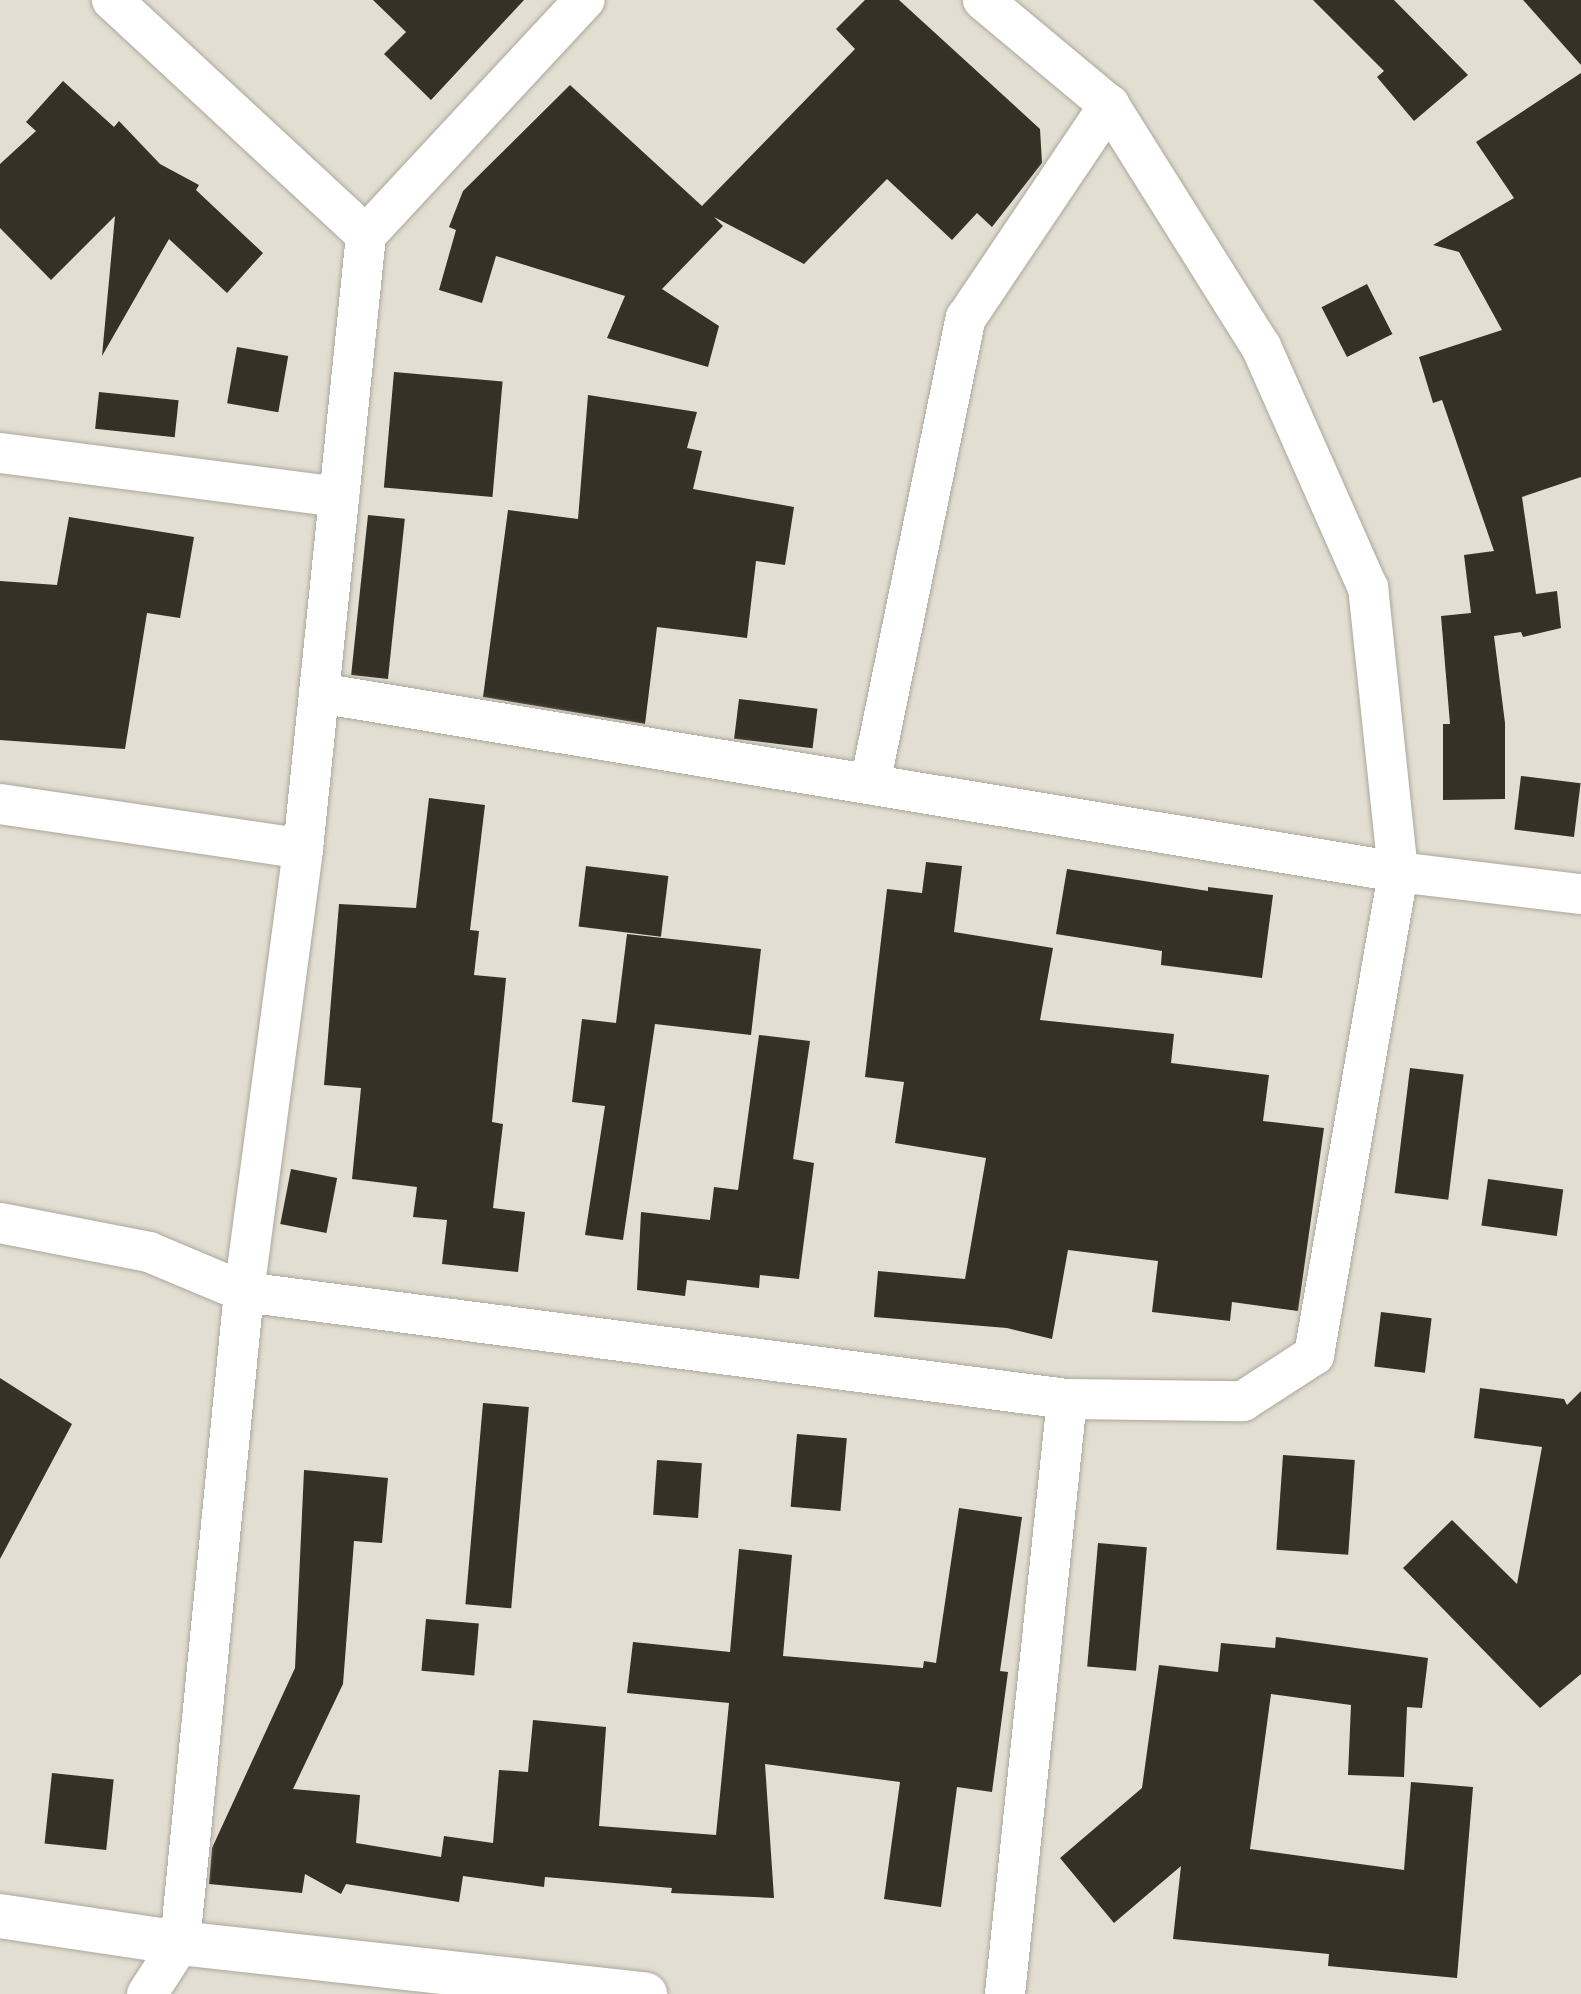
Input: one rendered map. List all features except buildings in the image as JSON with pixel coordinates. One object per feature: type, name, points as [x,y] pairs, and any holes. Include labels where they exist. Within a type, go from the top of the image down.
[{"type":"main road","points":[[0,1916],[180,1943],[645,1994]]},
{"type":"street","points":[[112,0],[366,235]]},
{"type":"street","points":[[147,1994],[180,1943],[244,1292],[303,849],[366,235],[584,0]]},
{"type":"street","points":[[0,1223],[149,1252],[244,1292],[1067,1399],[1243,1401],[1314,1355],[1398,872],[1368,588],[1261,347],[1109,105],[983,0]]},
{"type":"street","points":[[870,784],[966,318],[1109,105]]},
{"type":"street","points":[[0,453],[339,497]]},
{"type":"street","points":[[319,693],[1398,872],[1581,894]]},
{"type":"street","points":[[0,804],[303,849]]},
{"type":"street","points":[[1005,1994],[1067,1399]]}]
